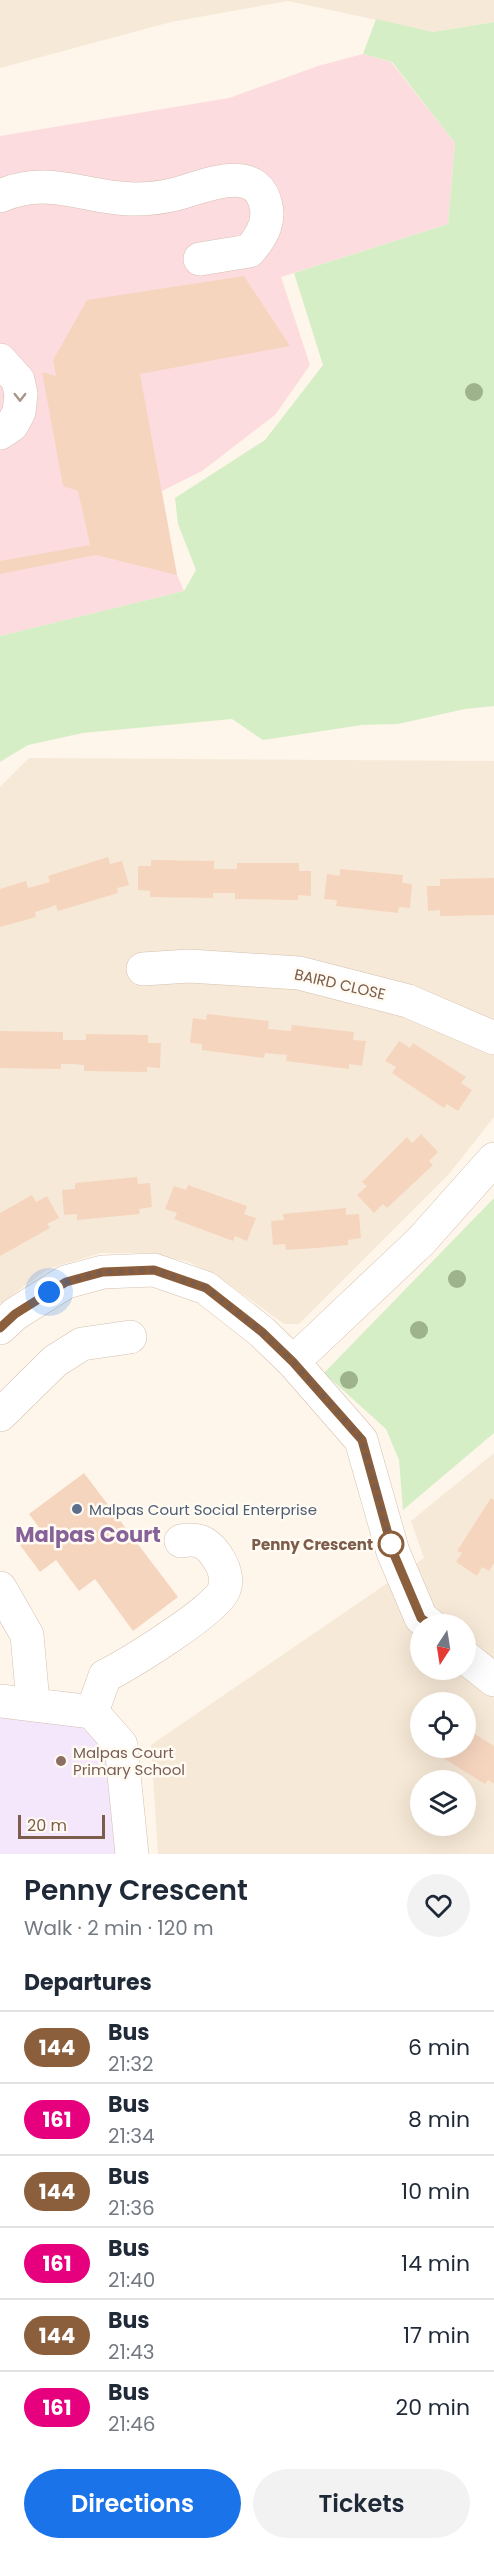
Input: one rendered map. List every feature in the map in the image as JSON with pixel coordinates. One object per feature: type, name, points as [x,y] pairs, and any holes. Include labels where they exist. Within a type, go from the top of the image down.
[{"type":"street","points":[[0,196],[19,187],[54,187],[135,199],[174,195],[234,179],[252,183],[265,198],[267,211],[263,231],[255,244],[249,251],[200,259]]},
{"type":"street","points":[[0,360],[18,380],[21,394],[19,412],[12,425],[0,432]]},
{"type":"street","name":"BAIRD CLOSE","points":[[143,969],[189,966],[299,973],[408,1001],[494,1038]]},
{"type":"street","points":[[293,1362],[421,1241],[494,1159]]},
{"type":"street","points":[[0,1328],[15,1314],[66,1282],[103,1272],[154,1270],[206,1288],[262,1332],[293,1362],[362,1440],[393,1552],[419,1614]]},
{"type":"street","points":[[0,1414],[55,1361],[82,1344],[130,1337]]},
{"type":"street","points":[[92,1712],[105,1676],[132,1662],[213,1605],[225,1589],[225,1570],[207,1543],[194,1539],[181,1541]]},
{"type":"street","points":[[0,1588],[27,1635],[33,1703]]},
{"type":"street","points":[[476,1666],[494,1680]]},
{"type":"street","points":[[0,1701],[33,1703],[92,1712],[121,1745],[132,1854]]},
{"type":"shaded area","points":[[0,0],[494,0],[494,22],[433,32],[288,1],[171,22],[0,68]]},
{"type":"shaded area","points":[[363,54],[391,62],[455,143],[448,224],[281,277],[310,365],[275,415],[202,471],[162,491],[177,575],[184,591],[0,636],[0,136],[229,98],[318,66]]},
{"type":"shaded area","points":[[29,758],[494,761],[494,1117],[449,1174],[299,1324],[284,1324],[230,1285],[189,1262],[148,1253],[101,1253],[48,1269],[0,1304],[0,787]]},
{"type":"shaded area","points":[[494,1453],[494,1854],[158,1854],[151,1745],[424,1558],[411,1521]]},
{"type":"shaded area","name":"Malpas Court Primary School","points":[[0,1701],[33,1703],[121,1745],[132,1854],[0,1854]]},
{"type":"green space","points":[[376,19],[433,32],[494,22],[494,706],[465,709],[398,724],[362,725],[263,740],[232,719],[83,733],[28,745],[0,762],[0,636],[184,591],[196,570],[178,524],[175,498],[265,440],[323,365],[294,273],[448,224],[455,143],[392,62],[363,54]]},
{"type":"green space","points":[[494,1198],[494,1433],[403,1510],[399,1460],[386,1429],[324,1373]]},
{"type":"building","points":[[244,276],[290,346],[140,374],[177,575],[96,555],[0,574],[0,561],[90,545],[78,491],[63,486],[42,372],[56,376],[53,360],[87,300]]},
{"type":"building","points":[[108,857],[110,864],[122,861],[129,885],[117,888],[118,893],[58,911],[56,905],[35,912],[36,917],[0,927],[0,889],[26,881],[28,888],[50,882],[48,876]]},
{"type":"building","points":[[151,860],[214,861],[214,869],[237,869],[237,863],[299,863],[299,871],[311,871],[311,896],[298,895],[298,900],[235,899],[235,893],[213,893],[213,898],[150,897],[150,891],[138,890],[138,866],[151,866]]},
{"type":"building","points":[[340,869],[403,875],[402,883],[412,884],[410,908],[399,907],[398,913],[336,906],[337,900],[324,899],[327,874],[340,876]]},
{"type":"building","points":[[494,878],[494,915],[440,916],[440,910],[428,911],[427,886],[440,886],[440,879]]},
{"type":"building","points":[[207,1014],[269,1021],[268,1029],[291,1031],[292,1025],[354,1032],[353,1040],[366,1041],[362,1066],[349,1064],[349,1069],[286,1061],[287,1055],[265,1053],[264,1058],[202,1050],[202,1044],[190,1043],[193,1018],[206,1020]]},
{"type":"building","points":[[0,1031],[63,1032],[63,1040],[86,1040],[86,1034],[148,1035],[148,1043],[161,1043],[160,1068],[147,1067],[147,1072],[84,1071],[84,1065],[61,1064],[61,1069],[0,1068]]},
{"type":"building","points":[[399,1041],[410,1048],[413,1043],[466,1077],[461,1083],[472,1090],[458,1111],[447,1104],[444,1108],[392,1073],[396,1067],[385,1061]]},
{"type":"building","points":[[421,1134],[438,1152],[429,1161],[433,1165],[387,1208],[383,1204],[374,1213],[357,1195],[367,1186],[362,1182],[407,1137],[412,1143]]},
{"type":"building","points":[[137,1177],[138,1184],[150,1183],[152,1207],[139,1209],[140,1214],[77,1220],[77,1214],[64,1215],[62,1190],[75,1189],[75,1183]]},
{"type":"building","points":[[188,1185],[247,1206],[244,1214],[256,1218],[247,1241],[235,1236],[233,1241],[174,1219],[177,1213],[165,1209],[174,1186],[186,1190]]},
{"type":"building","points":[[32,1195],[36,1202],[47,1196],[59,1218],[47,1224],[50,1228],[0,1256],[0,1213]]},
{"type":"building","points":[[346,1208],[346,1215],[359,1214],[361,1238],[348,1240],[348,1245],[286,1250],[285,1244],[273,1245],[271,1221],[284,1220],[283,1214]]},
{"type":"building","points":[[84,1473],[178,1597],[133,1631],[95,1579],[79,1591],[56,1560],[40,1572],[20,1545],[41,1530],[29,1514]]},
{"type":"building","points":[[491,1498],[494,1500],[494,1563],[489,1571],[482,1567],[477,1576],[456,1562],[462,1553],[457,1551]]},
{"type":"building","points":[[476,1735],[494,1746],[494,1784],[488,1780],[485,1784],[476,1778],[476,1770],[463,1770],[443,1758],[476,1758]]},
{"type":"bus line","name":"144","points":[[0,1328],[15,1314],[66,1282],[103,1272],[154,1270],[206,1288],[262,1332],[293,1362],[362,1440],[393,1552],[419,1614]]},
{"type":"place","name":"Malpas Court Social Enterprise","points":[[77,1509]]},
{"type":"place","name":"Penny Crescent","points":[[391,1544]]},
{"type":"place","name":"Malpas Court Primary School","points":[[61,1761]]},
{"type":"district","name":"Malpas Court","points":[[88,1534]]},
{"type":"route","points":[[49,1292],[66,1282],[103,1272],[154,1270],[206,1288],[262,1332],[293,1362],[362,1440],[393,1552],[391,1544]]}]
